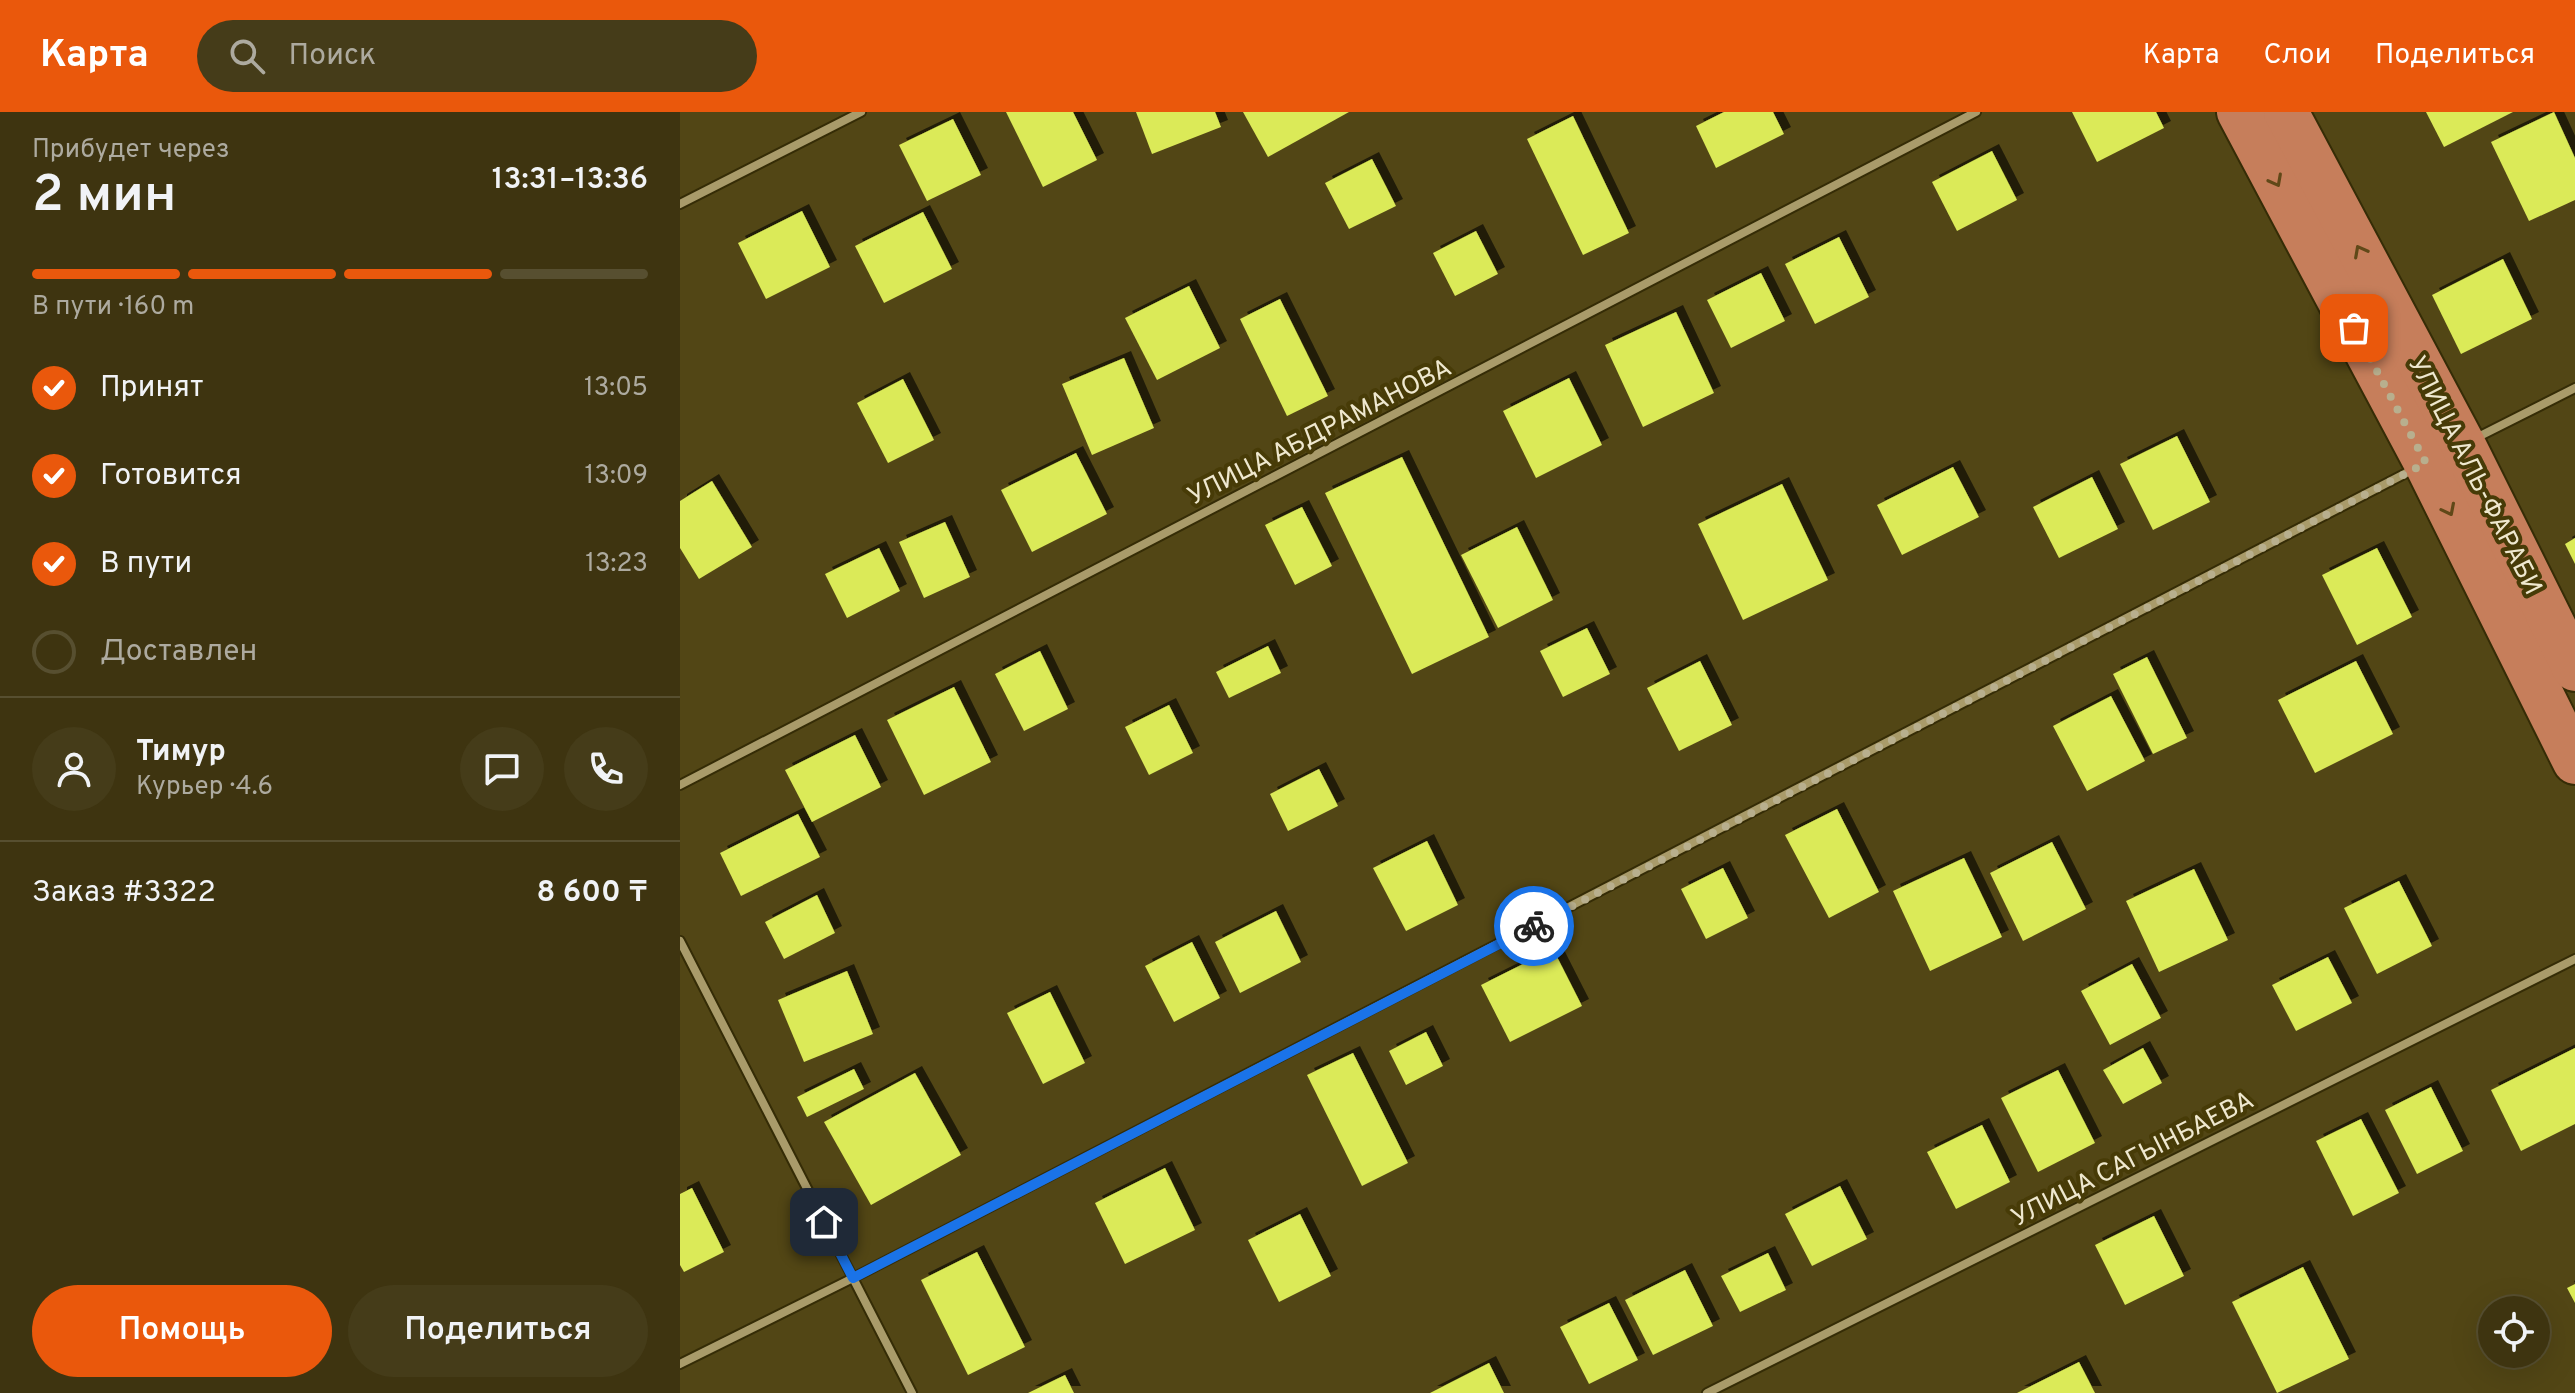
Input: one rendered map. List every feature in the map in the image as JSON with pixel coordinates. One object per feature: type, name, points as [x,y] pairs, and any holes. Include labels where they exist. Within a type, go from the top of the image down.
[{"type":"main road","name":"УЛИЦА АЛЬ-ФАРАБИ","points":[[2239,112],[2575,669]]},
{"type":"main road","name":"УЛИЦА АЛЬ-ФАРАБИ","points":[[2286,112],[2444,454],[2575,762]]},
{"type":"street","points":[[680,204],[861,112]]},
{"type":"street","name":"УЛИЦА АБДРАМАНОВА","points":[[680,785],[1976,112]]},
{"type":"street","points":[[680,1364],[853,1278],[2575,388]]},
{"type":"street","points":[[680,941],[912,1393]]},
{"type":"street","name":"УЛИЦА САГЫНБАЕВА","points":[[1707,1393],[2575,959]]},
{"type":"building","points":[[1006,112],[1073,112],[1097,160],[1043,187]]},
{"type":"building","points":[[1136,112],[1215,112],[1221,127],[1152,154]]},
{"type":"building","points":[[1243,112],[1349,112],[1268,157]]},
{"type":"building","points":[[1724,112],[1773,112],[1784,134],[1716,168],[1696,126]]},
{"type":"building","points":[[2072,112],[2156,112],[2164,128],[2097,162]]},
{"type":"building","points":[[2426,112],[2513,112],[2444,147]]},
{"type":"building","points":[[2554,112],[2575,158],[2575,200],[2529,221],[2491,142]]},
{"type":"building","points":[[1573,116],[1629,233],[1583,255],[1527,139]]},
{"type":"building","points":[[953,119],[981,175],[927,201],[899,145]]},
{"type":"building","points":[[1992,151],[2017,200],[1957,231],[1932,182]]},
{"type":"building","points":[[1372,159],[1396,206],[1349,229],[1325,183]]},
{"type":"building","points":[[802,211],[830,267],[766,299],[738,243]]},
{"type":"building","points":[[923,212],[952,269],[884,303],[855,246]]},
{"type":"building","points":[[1476,231],[1498,274],[1455,296],[1433,253]]},
{"type":"building","points":[[1839,237],[1869,297],[1815,324],[1785,264]]},
{"type":"building","points":[[2503,259],[2532,319],[2461,354],[2432,295]]},
{"type":"building","points":[[1761,273],[1785,321],[1731,348],[1707,300]]},
{"type":"building","points":[[1189,286],[1220,348],[1157,380],[1125,318]]},
{"type":"building","points":[[1280,299],[1328,396],[1287,416],[1240,319]]},
{"type":"building","points":[[1676,312],[1714,393],[1643,427],[1605,345]]},
{"type":"building","points":[[1124,358],[1154,428],[1092,455],[1062,384]]},
{"type":"building","points":[[1569,378],[1602,445],[1536,478],[1503,411]]},
{"type":"building","points":[[903,379],[934,440],[888,463],[857,403]]},
{"type":"building","points":[[2177,436],[2210,502],[2153,530],[2120,464]]},
{"type":"building","points":[[1076,453],[1107,514],[1032,552],[1001,490]]},
{"type":"building","points":[[1402,457],[1489,637],[1412,674],[1325,493]]},
{"type":"building","points":[[1953,467],[1979,517],[1902,555],[1877,505]]},
{"type":"building","points":[[2092,477],[2118,529],[2059,558],[2033,507]]},
{"type":"building","points":[[712,481],[752,547],[699,579],[680,548],[680,501]]},
{"type":"building","points":[[1782,484],[1828,580],[1743,620],[1698,524]]},
{"type":"building","points":[[1302,507],[1332,566],[1295,585],[1265,525]]},
{"type":"building","points":[[945,522],[970,577],[924,598],[899,542]]},
{"type":"building","points":[[1517,527],[1553,600],[1498,628],[1461,555]]},
{"type":"building","points":[[2575,538],[2575,564],[2565,544]]},
{"type":"building","points":[[879,548],[900,591],[847,618],[825,574]]},
{"type":"building","points":[[2377,548],[2412,617],[2357,645],[2322,575]]},
{"type":"building","points":[[1587,628],[1610,674],[1563,697],[1540,651]]},
{"type":"building","points":[[1268,646],[1281,673],[1229,698],[1216,672]]},
{"type":"building","points":[[1040,651],[1068,709],[1024,731],[995,674]]},
{"type":"building","points":[[2147,657],[2187,738],[2153,754],[2113,674]]},
{"type":"building","points":[[1700,661],[1732,725],[1679,751],[1647,688]]},
{"type":"building","points":[[2356,661],[2393,734],[2315,773],[2278,700]]},
{"type":"building","points":[[954,687],[991,762],[924,795],[887,720]]},
{"type":"building","points":[[2111,696],[2145,761],[2087,791],[2053,726]]},
{"type":"building","points":[[1169,705],[1193,753],[1149,775],[1125,727]]},
{"type":"building","points":[[855,735],[881,787],[812,822],[785,770]]},
{"type":"building","points":[[1319,769],[1338,806],[1288,831],[1270,794]]},
{"type":"building","points":[[1837,809],[1879,892],[1829,918],[1785,835]]},
{"type":"building","points":[[798,814],[820,857],[741,896],[720,853]]},
{"type":"building","points":[[1427,841],[1458,905],[1406,931],[1373,868]]},
{"type":"building","points":[[2052,842],[2086,909],[2023,941],[1990,873]]},
{"type":"building","points":[[1964,858],[2002,937],[1930,971],[1893,891]]},
{"type":"building","points":[[1723,868],[1748,918],[1706,939],[1681,889]]},
{"type":"building","points":[[2194,869],[2228,940],[2159,972],[2126,901]]},
{"type":"building","points":[[2399,881],[2432,946],[2377,974],[2344,908]]},
{"type":"building","points":[[817,895],[835,933],[784,959],[765,922]]},
{"type":"building","points":[[1276,911],[1301,962],[1240,993],[1215,942]]},
{"type":"building","points":[[1192,942],[1220,998],[1174,1022],[1145,966]]},
{"type":"building","points":[[1553,949],[1582,1006],[1510,1042],[1481,985]]},
{"type":"building","points":[[2328,957],[2352,1003],[2296,1031],[2272,985]]},
{"type":"building","points":[[2132,964],[2161,1018],[2110,1045],[2081,991]]},
{"type":"building","points":[[847,971],[873,1034],[804,1062],[778,1000]]},
{"type":"building","points":[[1050,992],[1085,1063],[1043,1084],[1007,1013]]},
{"type":"building","points":[[1426,1032],[1443,1066],[1406,1085],[1389,1051]]},
{"type":"building","points":[[2143,1048],[2162,1083],[2123,1104],[2103,1070]]},
{"type":"building","points":[[2575,1048],[2575,1124],[2521,1151],[2491,1090]]},
{"type":"building","points":[[1353,1053],[1408,1163],[1362,1186],[1307,1075]]},
{"type":"building","points":[[854,1069],[864,1089],[807,1117],[797,1097]]},
{"type":"building","points":[[2058,1070],[2095,1143],[2038,1172],[2001,1098]]},
{"type":"building","points":[[915,1073],[961,1155],[871,1205],[824,1122]]},
{"type":"building","points":[[2431,1087],[2463,1151],[2417,1174],[2385,1110]]},
{"type":"building","points":[[2361,1119],[2399,1193],[2353,1216],[2316,1141]]},
{"type":"building","points":[[1982,1125],[2010,1182],[1956,1209],[1927,1152]]},
{"type":"building","points":[[1165,1168],[1195,1230],[1125,1264],[1095,1203]]},
{"type":"building","points":[[1840,1186],[1867,1239],[1812,1266],[1785,1214]]},
{"type":"building","points":[[692,1188],[724,1252],[684,1272],[680,1265],[680,1194]]},
{"type":"building","points":[[1300,1214],[1331,1276],[1279,1302],[1248,1240]]},
{"type":"building","points":[[2154,1216],[2184,1276],[2125,1305],[2095,1245]]},
{"type":"building","points":[[977,1252],[1025,1347],[968,1375],[921,1280]]},
{"type":"building","points":[[1768,1253],[1786,1290],[1740,1312],[1721,1276]]},
{"type":"building","points":[[2303,1267],[2349,1359],[2277,1393],[2232,1302]]},
{"type":"building","points":[[1685,1270],[1713,1326],[1653,1355],[1625,1300]]},
{"type":"building","points":[[2575,1284],[2575,1303],[2567,1288]]},
{"type":"building","points":[[1609,1303],[1638,1360],[1589,1384],[1560,1327]]},
{"type":"building","points":[[2079,1362],[2095,1393],[2017,1393]]},
{"type":"building","points":[[1489,1363],[1504,1393],[1430,1393]]},
{"type":"building","points":[[1065,1375],[1074,1393],[1028,1393]]},
{"type":"way so far","points":[[1534,926],[2426,463],[2354,328]]},
{"type":"route","points":[[824,1222],[853,1278],[1534,926]]}]
